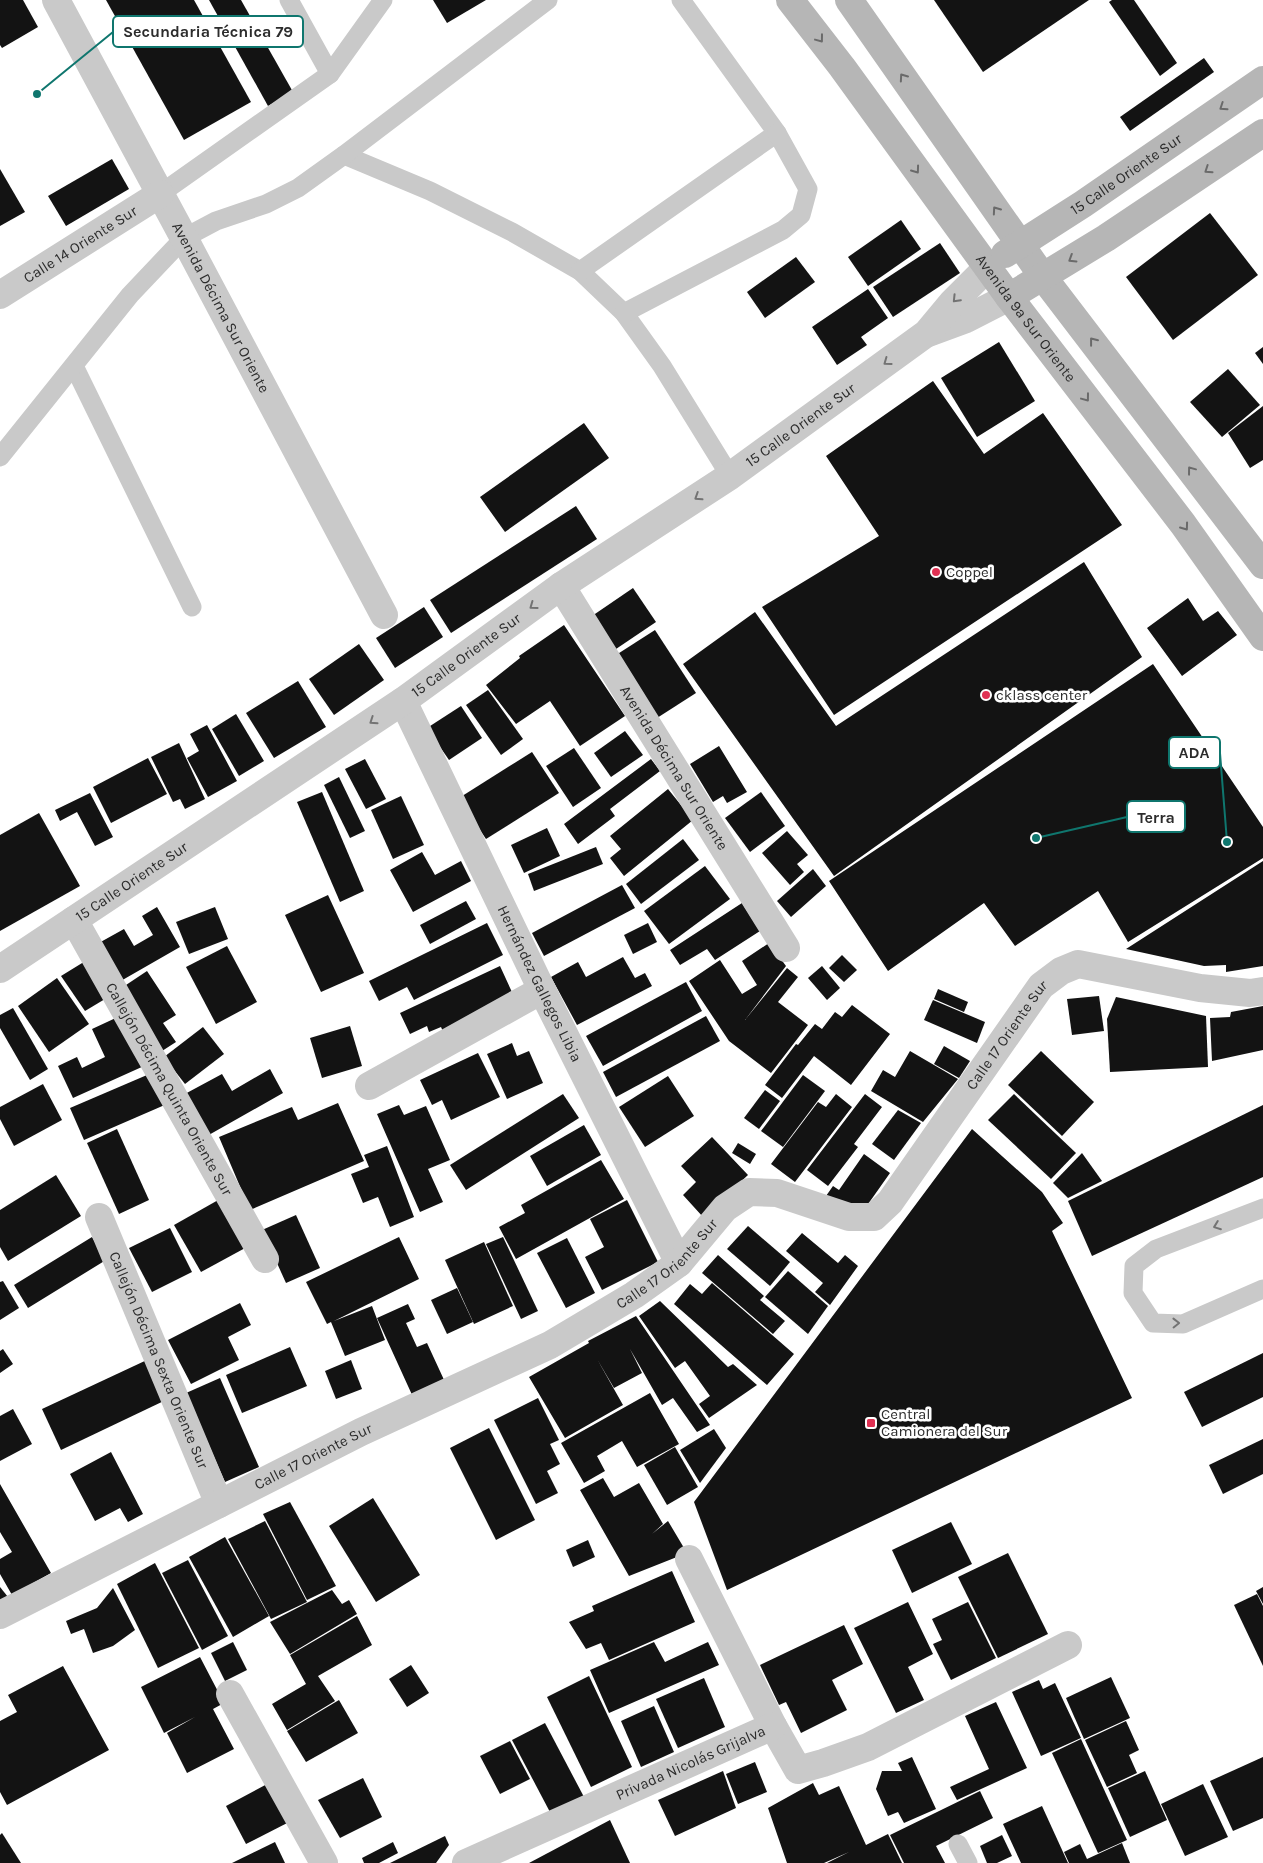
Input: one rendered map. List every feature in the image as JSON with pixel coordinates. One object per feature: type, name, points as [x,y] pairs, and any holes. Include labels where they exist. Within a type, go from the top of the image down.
[{"type":"main road","name":"Avenida 9a Sur Oriente","points":[[790,0],[1009,297],[1183,524],[1263,637]]},
{"type":"main road","points":[[849,0],[1043,277],[1263,565]]},
{"type":"main road","name":"15 Calle Oriente Sur","points":[[988,267],[1263,80]]},
{"type":"main road","name":"15 Calle Oriente Sur","points":[[1009,297],[1106,238],[1263,133]]},
{"type":"street","name":"Avenida Décima Sur Oriente","points":[[56,0],[384,616]]},
{"type":"street","name":"Calle 14 Oriente Sur","points":[[0,295],[160,194]]},
{"type":"street","name":"15 Calle Oriente Sur","points":[[0,969],[403,701],[561,586],[730,476],[927,333],[952,303],[988,267]]},
{"type":"street","name":"15 Calle Oriente Sur","points":[[927,333],[966,319],[1009,297]]},
{"type":"street","name":"Avenida Décima Sur Oriente","points":[[561,586],[786,948]]},
{"type":"street","name":"Hernández Gallegos Libia","points":[[403,701],[542,990],[678,1263]]},
{"type":"street","name":"Callejón Décima Quinta Oriente Sur","points":[[74,920],[265,1259]]},
{"type":"street","name":"Calle 17 Oriente Sur","points":[[0,1615],[361,1432],[550,1345],[634,1295],[678,1263],[725,1208],[749,1192],[777,1193],[849,1217],[874,1217],[890,1202],[1041,986],[1061,972],[1078,964],[1200,988],[1250,993],[1263,991]]},
{"type":"street","points":[[369,1086],[542,990]]},
{"type":"street","name":"Callejón Décima Sexta Oriente Sur","points":[[98,1217],[219,1504]]},
{"type":"street","name":"Privada Nicolás Grijalva","points":[[466,1863],[773,1726],[689,1559]]},
{"type":"street","points":[[773,1726],[798,1770],[868,1747],[1068,1645]]},
{"type":"street","points":[[230,1694],[324,1863]]},
{"type":"lane","points":[[289,0],[330,74]]},
{"type":"lane","points":[[160,194],[330,74],[382,0]]},
{"type":"lane","points":[[0,457],[130,295],[184,238],[216,221],[266,204],[298,188],[548,0]]},
{"type":"lane","points":[[624,313],[783,230],[801,215],[808,189],[777,133],[680,0]]},
{"type":"lane","points":[[580,271],[777,133]]},
{"type":"lane","points":[[344,155],[438,195],[512,232],[580,271],[624,313],[662,366],[730,476]]},
{"type":"lane","points":[[74,366],[192,607]]},
{"type":"lane","points":[[1263,1208],[1156,1249],[1134,1266],[1133,1293],[1153,1323],[1183,1324],[1263,1289]]},
{"type":"lane","points":[[958,1844],[968,1863]]},
{"type":"building","points":[[0,0],[23,0],[38,27],[2,48],[0,45]]},
{"type":"building","points":[[106,0],[194,0],[251,102],[184,140]]},
{"type":"building","points":[[209,0],[241,0],[293,92],[268,106]]},
{"type":"building","points":[[433,0],[486,0],[447,23]]},
{"type":"building","points":[[934,0],[1089,0],[983,72]]},
{"type":"building","points":[[1112,0],[1134,0],[1177,63],[1160,76],[1109,2]]},
{"type":"building","points":[[1204,58],[1214,72],[1130,131],[1120,117]]},
{"type":"building","points":[[112,159],[129,189],[66,226],[48,196]]},
{"type":"building","points":[[0,169],[25,212],[0,226]]},
{"type":"building","points":[[1210,213],[1258,275],[1173,340],[1126,277]]},
{"type":"building","points":[[901,220],[921,249],[868,286],[848,257]]},
{"type":"building","points":[[940,243],[960,273],[893,317],[873,287]]},
{"type":"building","points":[[796,257],[815,282],[765,318],[747,292]]},
{"type":"building","points":[[868,289],[888,318],[861,337],[867,345],[837,365],[812,327]]},
{"type":"building","points":[[999,342],[1035,401],[977,437],[941,378]]},
{"type":"building","points":[[1263,347],[1263,364],[1255,353]]},
{"type":"building","points":[[1228,369],[1260,405],[1222,437],[1190,402]]},
{"type":"building","name":"Coppel","points":[[933,381],[984,454],[1043,413],[1122,525],[834,715],[762,607],[879,536],[826,456]]},
{"type":"building","points":[[1263,406],[1263,460],[1250,468],[1228,433]]},
{"type":"building","points":[[584,423],[609,458],[505,532],[480,497]]},
{"type":"building","points":[[576,506],[597,539],[451,633],[430,600]]},
{"type":"building","name":"cklass center","points":[[1084,562],[1142,657],[834,876],[683,664],[755,612],[836,726]]},
{"type":"building","points":[[633,588],[656,622],[616,649],[592,616]]},
{"type":"building","points":[[1188,598],[1203,621],[1218,611],[1237,635],[1182,676],[1147,628]]},
{"type":"building","points":[[424,607],[443,637],[395,668],[376,638]]},
{"type":"building","points":[[564,625],[625,716],[580,746],[550,701],[516,724],[486,685],[520,658],[519,656]]},
{"type":"building","points":[[655,630],[696,693],[657,718],[616,655]]},
{"type":"building","points":[[359,644],[384,680],[334,715],[309,679]]},
{"type":"building","points":[[1153,664],[1263,827],[1263,858],[1128,942],[1098,891],[1015,946],[984,903],[888,971],[829,881]]},
{"type":"building","points":[[298,681],[326,727],[274,758],[246,713]]},
{"type":"building","points":[[488,690],[523,739],[501,755],[466,705]]},
{"type":"building","points":[[461,706],[482,738],[449,760],[427,728]]},
{"type":"building","points":[[236,714],[264,761],[239,776],[212,729]]},
{"type":"building","points":[[207,725],[237,781],[208,797],[187,758],[199,751],[190,734]]},
{"type":"building","points":[[625,731],[643,755],[611,777],[594,753]]},
{"type":"building","points":[[179,743],[205,799],[185,809],[180,799],[173,802],[151,757]]},
{"type":"building","points":[[719,746],[747,792],[727,803],[723,796],[713,802],[690,764]]},
{"type":"building","points":[[574,748],[601,788],[573,807],[546,766]]},
{"type":"building","points":[[532,752],[559,793],[486,839],[459,798]]},
{"type":"building","points":[[148,758],[167,794],[111,823],[93,787]]},
{"type":"building","points":[[365,759],[386,799],[366,809],[345,769]]},
{"type":"building","points":[[651,759],[660,771],[610,809],[615,816],[578,844],[564,824]]},
{"type":"building","points":[[339,777],[365,831],[350,838],[324,785]]},
{"type":"building","points":[[668,789],[693,820],[624,876],[610,858],[621,849],[610,836]]},
{"type":"building","points":[[322,792],[364,891],[340,902],[297,802]]},
{"type":"building","points":[[761,792],[785,826],[750,852],[725,818]]},
{"type":"building","points":[[90,793],[113,837],[95,846],[77,812],[60,821],[55,810]]},
{"type":"building","points":[[401,796],[424,845],[393,859],[371,810]]},
{"type":"building","points":[[39,813],[80,886],[0,931],[0,835]]},
{"type":"building","points":[[547,828],[560,856],[524,873],[511,845]]},
{"type":"building","points":[[787,831],[808,855],[797,864],[804,872],[790,885],[762,853]]},
{"type":"building","points":[[683,839],[699,860],[641,904],[626,884]]},
{"type":"building","points":[[596,847],[603,864],[534,891],[528,874]]},
{"type":"building","points":[[422,852],[435,875],[461,861],[471,881],[413,912],[390,870]]},
{"type":"building","points":[[1263,861],[1263,966],[1226,972],[1226,965],[1204,966],[1126,949]]},
{"type":"building","points":[[705,866],[730,899],[669,944],[644,911]]},
{"type":"building","points":[[813,869],[826,886],[791,917],[777,901]]},
{"type":"building","points":[[622,885],[635,908],[544,956],[532,933]]},
{"type":"building","points":[[328,895],[364,973],[321,992],[285,915]]},
{"type":"building","points":[[466,901],[476,919],[430,944],[420,925]]},
{"type":"building","points":[[742,903],[760,931],[715,960],[707,949],[680,965],[670,950]]},
{"type":"building","points":[[157,907],[180,947],[119,982],[97,944],[124,929],[134,946],[153,935],[142,916]]},
{"type":"building","points":[[215,907],[228,939],[189,954],[176,922]]},
{"type":"building","points":[[487,923],[503,955],[414,1000],[407,987],[379,1001],[369,981]]},
{"type":"building","points":[[648,923],[657,942],[633,954],[624,935]]},
{"type":"building","points":[[769,943],[786,966],[745,1020],[787,968],[798,977],[778,1002],[808,1025],[771,1073],[729,1041],[689,981],[720,960],[742,994],[757,985],[742,961]]},
{"type":"building","points":[[227,946],[257,1002],[216,1024],[186,967]]},
{"type":"building","points":[[842,955],[857,970],[844,982],[829,968]]},
{"type":"building","points":[[623,957],[635,978],[645,973],[652,986],[577,1025],[551,977],[578,962],[586,977]]},
{"type":"building","points":[[87,960],[110,996],[85,1011],[61,976]]},
{"type":"building","points":[[500,966],[517,1003],[445,1036],[441,1027],[429,1032],[427,1026],[410,1034],[400,1013]]},
{"type":"building","points":[[822,966],[840,988],[827,1000],[808,978]]},
{"type":"building","points":[[147,971],[176,1015],[163,1023],[176,1042],[162,1051],[120,989]]},
{"type":"building","points":[[57,978],[89,1024],[49,1052],[18,1006]]},
{"type":"building","points":[[686,982],[702,1011],[603,1066],[586,1036]]},
{"type":"building","points":[[938,989],[968,1002],[964,1012],[934,999]]},
{"type":"building","points":[[1099,996],[1104,1031],[1072,1035],[1067,999]]},
{"type":"building","points":[[1116,997],[1206,1016],[1208,1067],[1110,1072],[1107,1019]]},
{"type":"building","points":[[933,1000],[985,1022],[977,1043],[924,1020]]},
{"type":"building","points":[[852,1005],[890,1034],[851,1085],[814,1056],[782,1098],[765,1085],[796,1044],[798,1045],[815,1024],[822,1029],[835,1012],[842,1017]]},
{"type":"building","points":[[1263,1006],[1263,1050],[1212,1061],[1210,1018],[1230,1017],[1231,1012]]},
{"type":"building","points":[[13,1008],[48,1069],[30,1080],[0,1028],[0,1015]]},
{"type":"building","points":[[120,1016],[144,1066],[73,1098],[58,1066],[77,1057],[82,1068],[105,1057],[92,1029]]},
{"type":"building","points":[[706,1016],[720,1041],[616,1097],[603,1072]]},
{"type":"building","points":[[350,1026],[362,1066],[322,1078],[310,1038]]},
{"type":"building","points":[[203,1027],[224,1054],[185,1084],[164,1057]]},
{"type":"building","points":[[512,1043],[517,1056],[529,1051],[543,1083],[507,1099],[487,1054]]},
{"type":"building","points":[[944,1046],[970,1061],[959,1078],[934,1064]]},
{"type":"building","points":[[910,1051],[958,1079],[923,1122],[871,1091],[883,1070],[895,1077]]},
{"type":"building","points":[[1041,1051],[1094,1102],[1062,1136],[1008,1085]]},
{"type":"building","points":[[478,1053],[500,1097],[451,1120],[442,1100],[432,1105],[420,1080]]},
{"type":"building","points":[[270,1069],[283,1093],[207,1136],[183,1095],[222,1074],[232,1091]]},
{"type":"building","points":[[154,1072],[167,1104],[84,1140],[70,1108]]},
{"type":"building","points":[[803,1075],[825,1091],[783,1147],[761,1131]]},
{"type":"building","points":[[668,1076],[694,1116],[645,1147],[619,1107]]},
{"type":"building","points":[[43,1084],[62,1120],[14,1146],[0,1119],[0,1107]]},
{"type":"building","points":[[765,1090],[780,1101],[759,1129],[744,1118]]},
{"type":"building","points":[[563,1094],[579,1118],[466,1190],[450,1165]]},
{"type":"building","points":[[836,1094],[852,1107],[795,1182],[771,1164],[818,1102],[826,1107]]},
{"type":"building","points":[[865,1094],[882,1107],[854,1144],[858,1147],[828,1186],[807,1170]]},
{"type":"building","points":[[1014,1094],[1076,1153],[1051,1179],[988,1120]]},
{"type":"building","points":[[338,1103],[364,1161],[250,1210],[219,1137],[292,1107],[298,1120]]},
{"type":"building","points":[[399,1105],[404,1115],[426,1106],[450,1160],[428,1169],[443,1202],[420,1212],[377,1114]]},
{"type":"building","points":[[1263,1105],[1263,1177],[1092,1256],[1068,1201]]},
{"type":"building","points":[[898,1110],[921,1123],[894,1160],[872,1144]]},
{"type":"building","points":[[584,1125],[601,1155],[547,1186],[530,1156]]},
{"type":"building","points":[[117,1129],[149,1200],[119,1214],[87,1143]]},
{"type":"building","points":[[972,1129],[1042,1192],[1063,1223],[1052,1231],[1132,1398],[727,1590],[694,1502]]},
{"type":"building","points":[[712,1137],[748,1175],[703,1217],[683,1195],[696,1182],[681,1166]]},
{"type":"building","points":[[738,1143],[756,1154],[750,1164],[732,1153]]},
{"type":"building","points":[[387,1146],[414,1217],[390,1227],[378,1197],[363,1203],[351,1174],[369,1167],[364,1155]]},
{"type":"building","points":[[1082,1153],[1102,1181],[1068,1198],[1053,1183]]},
{"type":"building","points":[[864,1154],[890,1173],[866,1207],[846,1210],[826,1196],[833,1186],[839,1190]]},
{"type":"building","points":[[601,1160],[624,1199],[516,1259],[499,1227],[525,1213],[521,1205]]},
{"type":"building","points":[[56,1175],[81,1216],[8,1261],[0,1247],[0,1210]]},
{"type":"building","points":[[220,1199],[247,1247],[201,1272],[174,1225]]},
{"type":"building","points":[[627,1200],[658,1262],[602,1290],[585,1257],[604,1247],[590,1219]]},
{"type":"building","points":[[296,1215],[320,1268],[286,1283],[262,1230]]},
{"type":"building","points":[[748,1226],[790,1262],[770,1286],[727,1249]]},
{"type":"building","points":[[170,1228],[192,1272],[152,1292],[129,1248]]},
{"type":"building","points":[[802,1233],[838,1263],[845,1255],[858,1266],[830,1305],[815,1292],[823,1283],[786,1251]]},
{"type":"building","points":[[92,1237],[106,1260],[28,1308],[14,1285]]},
{"type":"building","points":[[399,1237],[419,1279],[334,1321],[372,1306],[385,1340],[345,1356],[331,1322],[327,1324],[306,1282]]},
{"type":"building","points":[[503,1237],[538,1311],[521,1319],[486,1244]]},
{"type":"building","points":[[567,1238],[595,1293],[566,1308],[537,1253]]},
{"type":"building","points":[[484,1242],[513,1306],[474,1324],[445,1260]]},
{"type":"building","points":[[718,1255],[764,1296],[760,1300],[785,1321],[773,1334],[702,1273]]},
{"type":"building","points":[[788,1271],[828,1306],[808,1334],[765,1297]]},
{"type":"building","points":[[3,1281],[19,1308],[0,1320],[0,1282]]},
{"type":"building","points":[[712,1283],[794,1354],[767,1385],[674,1304],[690,1284],[702,1294]]},
{"type":"building","points":[[457,1288],[473,1322],[447,1334],[431,1300]]},
{"type":"building","points":[[660,1301],[728,1367],[733,1364],[757,1385],[709,1418],[699,1404],[710,1396],[685,1361],[675,1368],[639,1316]]},
{"type":"building","points":[[240,1303],[251,1325],[228,1337],[239,1360],[191,1384],[168,1340]]},
{"type":"building","points":[[408,1304],[415,1319],[406,1323],[417,1347],[427,1343],[445,1382],[413,1397],[377,1318]]},
{"type":"building","points":[[636,1316],[710,1425],[697,1432],[673,1398],[662,1405],[630,1349],[642,1373],[614,1388],[597,1359],[623,1405],[565,1438],[529,1377],[589,1343],[588,1341]]},
{"type":"building","points":[[290,1347],[307,1386],[242,1413],[226,1375]]},
{"type":"building","points":[[3,1349],[13,1364],[0,1373],[0,1351]]},
{"type":"building","points":[[1263,1353],[1263,1397],[1202,1427],[1184,1392]]},
{"type":"building","points":[[149,1359],[168,1399],[61,1450],[42,1409]]},
{"type":"building","points":[[351,1360],[362,1389],[336,1399],[325,1371]]},
{"type":"building","points":[[220,1378],[259,1467],[225,1482],[186,1393]]},
{"type":"building","points":[[650,1393],[679,1444],[637,1467],[622,1441],[597,1456],[605,1471],[584,1483],[561,1443]]},
{"type":"building","points":[[538,1398],[559,1440],[550,1444],[560,1464],[547,1471],[558,1493],[536,1504],[494,1420]]},
{"type":"building","points":[[13,1409],[32,1444],[0,1461],[0,1416]]},
{"type":"building","points":[[489,1428],[535,1520],[496,1540],[450,1448]]},
{"type":"building","points":[[714,1429],[726,1448],[700,1483],[680,1450]]},
{"type":"building","points":[[1263,1439],[1263,1474],[1223,1494],[1209,1465]]},
{"type":"building","points":[[675,1447],[698,1487],[667,1505],[644,1465]]},
{"type":"building","points":[[111,1452],[143,1514],[128,1522],[120,1508],[95,1521],[70,1474]]},
{"type":"building","points":[[603,1478],[614,1497],[639,1483],[663,1524],[652,1534],[668,1521],[687,1553],[629,1576],[580,1490]]},
{"type":"building","points":[[0,1484],[51,1573],[12,1595],[0,1574],[0,1559],[12,1552],[0,1532]]},
{"type":"building","points":[[373,1498],[420,1575],[376,1602],[329,1526]]},
{"type":"building","points":[[290,1502],[336,1586],[307,1600],[263,1514]]},
{"type":"building","points":[[265,1521],[307,1602],[271,1619],[228,1539]]},
{"type":"building","points":[[951,1522],[972,1564],[912,1593],[892,1550]]},
{"type":"building","points":[[225,1537],[269,1616],[233,1637],[189,1557]]},
{"type":"building","points":[[588,1540],[595,1557],[573,1567],[566,1550]]},
{"type":"building","points":[[1008,1553],[1048,1634],[998,1658],[958,1577]]},
{"type":"building","points":[[188,1560],[228,1636],[202,1650],[162,1573]]},
{"type":"building","points":[[155,1563],[199,1648],[158,1668],[117,1584]]},
{"type":"building","points":[[672,1571],[695,1622],[609,1660],[601,1643],[586,1649],[569,1622],[594,1611],[592,1606]]},
{"type":"building","points":[[0,1587],[8,1597],[0,1603]]},
{"type":"building","points":[[1263,1587],[1263,1604],[1256,1591]]},
{"type":"building","points":[[113,1588],[135,1630],[113,1646],[93,1653],[84,1629],[71,1634],[66,1621],[97,1608]]},
{"type":"building","points":[[332,1590],[342,1604],[349,1600],[357,1614],[290,1654],[270,1622]]},
{"type":"building","points":[[1257,1594],[1263,1606],[1263,1666],[1234,1605]]},
{"type":"building","points":[[908,1602],[933,1654],[908,1667],[924,1700],[896,1713],[854,1628]]},
{"type":"building","points":[[968,1602],[996,1658],[951,1680],[933,1644],[942,1640],[932,1619]]},
{"type":"building","points":[[357,1616],[372,1645],[318,1676],[335,1701],[287,1730],[272,1704],[306,1684],[290,1655]]},
{"type":"building","points":[[844,1625],[863,1664],[832,1680],[847,1710],[801,1733],[786,1702],[779,1705],[760,1665]]},
{"type":"building","points":[[233,1642],[247,1670],[225,1681],[211,1653]]},
{"type":"building","points":[[654,1642],[665,1662],[708,1642],[719,1665],[609,1713],[590,1670]]},
{"type":"building","points":[[200,1657],[224,1703],[213,1709],[234,1749],[187,1773],[167,1733],[195,1717],[164,1733],[141,1687]]},
{"type":"building","points":[[411,1665],[429,1693],[407,1707],[389,1679]]},
{"type":"building","points":[[63,1666],[109,1750],[7,1805],[0,1792],[0,1721],[17,1712],[8,1695]]},
{"type":"building","points":[[589,1676],[632,1767],[591,1787],[547,1697]]},
{"type":"building","points":[[1111,1677],[1130,1718],[1084,1739],[1066,1698]]},
{"type":"building","points":[[704,1678],[725,1727],[678,1748],[656,1699]]},
{"type":"building","points":[[1039,1680],[1043,1689],[1055,1683],[1081,1738],[1041,1756],[1012,1692]]},
{"type":"building","points":[[339,1700],[358,1733],[306,1762],[287,1731]]},
{"type":"building","points":[[996,1702],[1027,1768],[957,1800],[950,1787],[989,1769],[965,1716]]},
{"type":"building","points":[[654,1706],[674,1752],[641,1767],[621,1721]]},
{"type":"building","points":[[1126,1721],[1139,1750],[1129,1755],[1137,1773],[1107,1787],[1085,1740]]},
{"type":"building","points":[[545,1723],[584,1797],[551,1814],[512,1740]]},
{"type":"building","points":[[1081,1739],[1127,1840],[1098,1853],[1052,1753]]},
{"type":"building","points":[[510,1741],[530,1779],[500,1794],[480,1756]]},
{"type":"building","points":[[912,1757],[936,1809],[904,1823],[898,1812],[888,1816],[876,1789],[882,1771],[902,1771],[898,1763]]},
{"type":"building","points":[[1263,1757],[1263,1818],[1233,1831],[1210,1781]]},
{"type":"building","points":[[755,1762],[767,1792],[738,1804],[726,1774]]},
{"type":"building","points":[[723,1771],[736,1808],[675,1836],[658,1800]]},
{"type":"building","points":[[1145,1771],[1167,1820],[1130,1837],[1108,1788]]},
{"type":"building","points":[[363,1778],[382,1817],[340,1838],[318,1800]]},
{"type":"building","points":[[269,1783],[295,1819],[246,1844],[226,1806]]},
{"type":"building","points":[[813,1783],[819,1795],[839,1786],[866,1845],[888,1834],[902,1863],[827,1863],[849,1852],[824,1863],[787,1863],[768,1808]]},
{"type":"building","points":[[1203,1784],[1228,1837],[1185,1856],[1161,1804]]},
{"type":"building","points":[[980,1791],[993,1818],[936,1846],[945,1863],[904,1863],[890,1835]]},
{"type":"building","points":[[1042,1806],[1068,1863],[1021,1863],[1003,1824]]},
{"type":"building","points":[[610,1820],[630,1863],[529,1863]]},
{"type":"building","points":[[2,1833],[21,1863],[0,1863],[0,1835]]},
{"type":"building","points":[[1002,1835],[1012,1856],[997,1863],[987,1863],[980,1846]]},
{"type":"building","points":[[445,1836],[449,1845],[436,1863],[390,1863]]},
{"type":"building","points":[[275,1842],[285,1863],[232,1863]]},
{"type":"building","points":[[393,1842],[398,1853],[379,1863],[364,1863],[362,1858]]},
{"type":"building","points":[[1122,1843],[1130,1863],[1069,1863],[1064,1852],[1080,1844],[1087,1859]]},
{"type":"place","name":"Secundaria Técnica 79","points":[[37,94]]},
{"type":"place","name":"Coppel","points":[[936,572]]},
{"type":"place","name":"cklass center","points":[[986,695]]},
{"type":"place","name":"Terra","points":[[1036,838]]},
{"type":"place","name":"ADA","points":[[1227,842]]},
{"type":"place","name":"Central Camionera del Sur","points":[[871,1423]]}]
